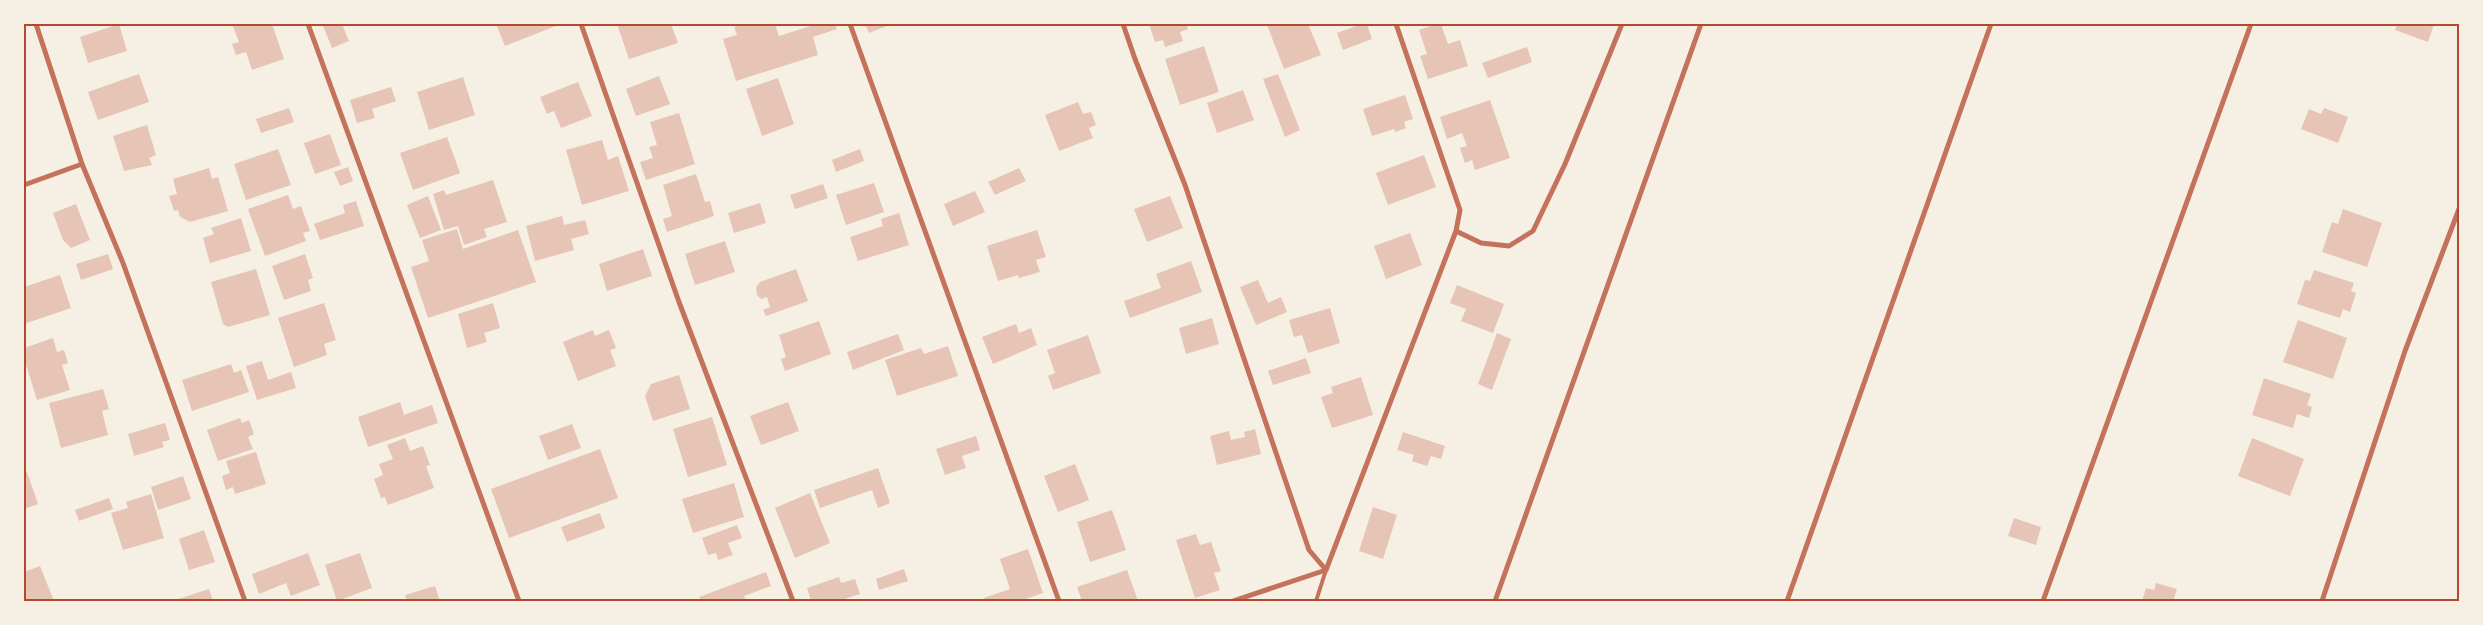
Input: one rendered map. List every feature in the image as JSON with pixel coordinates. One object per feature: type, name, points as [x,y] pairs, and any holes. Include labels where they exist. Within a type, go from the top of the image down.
[{"type":"street","points":[[36,24],[82,164],[126,272],[245,601]]},
{"type":"street","points":[[308,24],[519,601]]},
{"type":"street","points":[[581,24],[679,302],[793,601]]},
{"type":"street","points":[[850,24],[1059,601]]},
{"type":"street","points":[[1123,24],[1134,59],[1185,185],[1309,550],[1326,570]]},
{"type":"street","points":[[1326,570],[1456,231],[1460,210],[1456,193],[1396,24]]},
{"type":"street","points":[[1456,231],[1480,243],[1509,246],[1533,230],[1565,164],[1622,24]]},
{"type":"street","points":[[1495,601],[1701,24]]},
{"type":"street","points":[[1787,601],[1991,24]]},
{"type":"street","points":[[2043,601],[2251,24]]},
{"type":"street","points":[[24,186],[82,164]]},
{"type":"street","points":[[2322,601],[2405,351],[2459,209]]},
{"type":"street","points":[[1233,601],[1326,570]]},
{"type":"lane","points":[[1316,601],[1326,570]]},
{"type":"building","points":[[119,24],[127,51],[88,63],[80,37]]},
{"type":"building","points":[[232,24],[272,24],[284,59],[252,70],[246,52],[236,55],[232,44],[239,42]]},
{"type":"building","points":[[342,24],[349,41],[332,48],[323,26]]},
{"type":"building","points":[[496,24],[561,24],[505,46]]},
{"type":"building","points":[[617,24],[671,24],[678,43],[629,59]]},
{"type":"building","points":[[758,24],[759,26],[775,24],[779,36],[817,24],[835,24],[837,29],[813,37],[818,55],[736,81],[723,39],[737,35],[734,27]]},
{"type":"building","points":[[865,24],[892,24],[869,33]]},
{"type":"building","points":[[1149,24],[1186,24],[1188,29],[1180,32],[1183,41],[1165,47],[1163,40],[1155,42]]},
{"type":"building","points":[[1308,24],[1321,55],[1284,69],[1267,25]]},
{"type":"building","points":[[1367,24],[1372,39],[1343,50],[1337,33]]},
{"type":"building","points":[[1441,24],[1448,44],[1460,40],[1468,66],[1428,79],[1420,56],[1427,54],[1419,30]]},
{"type":"building","points":[[2397,24],[2434,24],[2428,42],[2395,30]]},
{"type":"building","points":[[1204,46],[1219,92],[1180,105],[1165,59]]},
{"type":"building","points":[[1527,47],[1532,62],[1488,78],[1482,63]]},
{"type":"building","points":[[139,74],[149,102],[98,120],[88,92]]},
{"type":"building","points":[[1278,74],[1300,130],[1285,137],[1263,79]]},
{"type":"building","points":[[659,76],[670,104],[636,116],[626,89]]},
{"type":"building","points":[[463,77],[475,115],[429,130],[417,92]]},
{"type":"building","points":[[778,78],[794,124],[762,136],[746,89]]},
{"type":"building","points":[[578,82],[592,116],[561,128],[554,111],[547,114],[540,97]]},
{"type":"building","points":[[391,87],[396,101],[372,109],[375,118],[357,123],[350,100]]},
{"type":"building","points":[[1243,90],[1254,120],[1217,133],[1207,103]]},
{"type":"building","points":[[1405,95],[1413,119],[1404,122],[1406,128],[1395,132],[1394,129],[1372,136],[1363,109]]},
{"type":"building","points":[[1490,100],[1510,158],[1475,170],[1472,160],[1465,163],[1460,148],[1467,146],[1462,133],[1447,139],[1440,117]]},
{"type":"building","points":[[1078,102],[1083,114],[1091,112],[1096,125],[1089,128],[1093,138],[1059,151],[1045,115]]},
{"type":"building","points":[[289,108],[294,122],[261,133],[256,119]]},
{"type":"building","points":[[2324,108],[2348,117],[2338,143],[2301,129],[2309,109],[2321,114]]},
{"type":"building","points":[[679,113],[695,164],[646,180],[640,162],[653,158],[649,147],[657,145],[650,122]]},
{"type":"building","points":[[147,125],[156,155],[149,158],[152,165],[124,171],[113,136]]},
{"type":"building","points":[[330,134],[341,165],[315,174],[304,143]]},
{"type":"building","points":[[447,137],[460,173],[413,190],[400,153]]},
{"type":"building","points":[[602,140],[608,160],[618,156],[629,191],[582,205],[566,150]]},
{"type":"building","points":[[278,149],[291,185],[246,200],[234,164]]},
{"type":"building","points":[[860,149],[864,161],[836,172],[832,160]]},
{"type":"building","points":[[1424,155],[1436,187],[1388,205],[1376,173]]},
{"type":"building","points":[[348,167],[353,181],[340,186],[334,172]]},
{"type":"building","points":[[209,168],[212,179],[218,177],[228,211],[190,222],[180,217],[178,210],[174,211],[169,196],[177,194],[173,179]]},
{"type":"building","points":[[1019,168],[1026,181],[995,195],[988,182]]},
{"type":"building","points":[[696,174],[705,202],[710,201],[714,216],[667,232],[663,219],[672,216],[663,185]]},
{"type":"building","points":[[493,180],[507,222],[484,229],[487,237],[464,245],[458,226],[444,230],[433,194],[444,190],[446,195]]},
{"type":"building","points":[[874,183],[884,212],[846,225],[836,195]]},
{"type":"building","points":[[823,184],[828,198],[795,209],[790,195]]},
{"type":"building","points":[[975,191],[985,212],[953,226],[944,204]]},
{"type":"building","points":[[288,195],[293,209],[301,206],[310,231],[303,233],[306,241],[265,256],[248,209]]},
{"type":"building","points":[[428,196],[441,230],[420,238],[407,205]]},
{"type":"building","points":[[1170,196],[1183,228],[1147,242],[1134,209]]},
{"type":"building","points":[[356,201],[364,226],[320,240],[314,224],[345,213],[343,205]]},
{"type":"building","points":[[760,203],[766,223],[734,233],[728,213]]},
{"type":"building","points":[[76,204],[90,240],[71,248],[63,240],[53,213]]},
{"type":"building","points":[[2343,209],[2382,223],[2367,267],[2322,252],[2332,222],[2338,224]]},
{"type":"building","points":[[899,213],[909,245],[858,261],[850,237],[883,226],[881,219]]},
{"type":"building","points":[[562,216],[564,225],[585,220],[589,234],[571,239],[574,250],[535,261],[526,226]]},
{"type":"building","points":[[241,218],[251,251],[210,263],[203,238],[214,234],[211,228]]},
{"type":"building","points":[[457,229],[463,249],[518,230],[536,282],[428,318],[411,267],[429,261],[422,240]]},
{"type":"building","points":[[1037,230],[1046,257],[1036,260],[1040,272],[1019,278],[1018,275],[998,281],[987,246]]},
{"type":"building","points":[[1410,233],[1422,265],[1386,279],[1374,246]]},
{"type":"building","points":[[725,241],[735,272],[695,285],[685,254]]},
{"type":"building","points":[[643,249],[652,276],[607,291],[599,264]]},
{"type":"building","points":[[108,254],[113,269],[81,280],[76,264]]},
{"type":"building","points":[[305,254],[313,278],[308,280],[311,291],[284,300],[272,266]]},
{"type":"building","points":[[1191,261],[1202,292],[1130,318],[1124,301],[1161,288],[1156,274]]},
{"type":"building","points":[[256,269],[270,315],[228,327],[223,324],[211,282]]},
{"type":"building","points":[[796,269],[808,301],[766,316],[763,310],[770,307],[767,297],[761,299],[757,295],[756,287],[760,282]]},
{"type":"building","points":[[2314,270],[2354,283],[2351,291],[2356,293],[2350,312],[2343,309],[2340,318],[2297,304],[2305,280],[2310,281]]},
{"type":"building","points":[[60,275],[71,308],[24,324],[24,287]]},
{"type":"building","points":[[1258,280],[1268,303],[1281,297],[1287,312],[1256,325],[1240,287]]},
{"type":"building","points":[[1457,285],[1504,304],[1493,333],[1461,321],[1466,309],[1450,303]]},
{"type":"building","points":[[324,303],[336,340],[324,344],[327,355],[294,367],[278,318]]},
{"type":"building","points":[[493,303],[500,328],[484,333],[487,342],[467,348],[458,314]]},
{"type":"building","points":[[1330,308],[1340,343],[1308,353],[1302,335],[1294,337],[1289,320]]},
{"type":"building","points":[[1212,318],[1219,344],[1186,354],[1179,328]]},
{"type":"building","points":[[2298,320],[2347,338],[2333,379],[2283,362]]},
{"type":"building","points":[[819,321],[831,354],[785,371],[781,359],[786,357],[779,335]]},
{"type":"building","points":[[1016,324],[1019,333],[1031,328],[1037,345],[993,364],[982,337]]},
{"type":"building","points":[[593,330],[595,336],[609,330],[616,348],[610,350],[616,366],[578,381],[563,342]]},
{"type":"building","points":[[1497,333],[1511,339],[1492,390],[1478,384]]},
{"type":"building","points":[[898,334],[904,350],[853,370],[847,352]]},
{"type":"building","points":[[1088,335],[1101,373],[1053,390],[1048,376],[1055,373],[1047,350]]},
{"type":"building","points":[[53,338],[57,352],[64,350],[68,363],[62,365],[70,390],[37,400],[24,358],[24,348]]},
{"type":"building","points":[[948,346],[958,376],[897,396],[885,360],[921,348],[924,354]]},
{"type":"building","points":[[1306,358],[1311,373],[1273,385],[1268,371]]},
{"type":"building","points":[[262,361],[268,380],[291,372],[296,388],[257,400],[246,366]]},
{"type":"building","points":[[231,364],[234,373],[241,370],[249,392],[192,411],[182,380]]},
{"type":"building","points":[[679,375],[690,409],[653,421],[645,396],[651,384]]},
{"type":"building","points":[[1361,377],[1373,415],[1332,428],[1321,397],[1333,393],[1331,387]]},
{"type":"building","points":[[2264,378],[2311,394],[2307,405],[2312,407],[2309,418],[2297,414],[2293,428],[2252,415]]},
{"type":"building","points":[[103,389],[109,409],[102,411],[108,435],[61,448],[49,403]]},
{"type":"building","points":[[400,402],[404,415],[432,405],[438,423],[368,447],[358,417]]},
{"type":"building","points":[[788,402],[799,431],[761,445],[750,416]]},
{"type":"building","points":[[712,417],[727,465],[688,477],[673,429]]},
{"type":"building","points":[[240,418],[242,423],[249,420],[254,434],[248,437],[253,449],[218,461],[207,430]]},
{"type":"building","points":[[165,423],[170,440],[162,442],[164,447],[134,456],[128,434]]},
{"type":"building","points":[[572,424],[581,448],[548,460],[539,436]]},
{"type":"building","points":[[1255,429],[1261,454],[1217,465],[1210,436],[1229,431],[1231,440],[1245,437],[1244,432]]},
{"type":"building","points":[[1403,432],[1445,446],[1441,459],[1431,456],[1427,466],[1412,461],[1414,455],[1397,450]]},
{"type":"building","points":[[976,436],[980,450],[962,456],[966,468],[945,475],[936,449]]},
{"type":"building","points":[[405,438],[410,451],[423,446],[430,465],[426,466],[434,488],[388,505],[385,497],[381,498],[374,479],[383,475],[379,464],[393,459],[387,445]]},
{"type":"building","points":[[2252,438],[2304,459],[2290,496],[2238,476]]},
{"type":"building","points":[[600,449],[618,498],[509,538],[491,489]]},
{"type":"building","points":[[256,452],[266,484],[235,494],[233,487],[226,490],[222,476],[230,473],[226,461]]},
{"type":"building","points":[[1075,464],[1089,500],[1058,512],[1044,476]]},
{"type":"building","points":[[878,468],[890,503],[878,508],[872,490],[820,508],[814,490]]},
{"type":"building","points":[[27,472],[38,504],[24,509],[24,473]]},
{"type":"building","points":[[183,476],[191,499],[158,510],[151,487]]},
{"type":"building","points":[[734,483],[744,517],[693,533],[682,499]]},
{"type":"building","points":[[810,493],[830,543],[795,558],[775,508]]},
{"type":"building","points":[[151,494],[164,538],[123,550],[111,513],[128,508],[126,502]]},
{"type":"building","points":[[109,498],[113,509],[79,521],[75,510]]},
{"type":"building","points":[[1373,507],[1397,515],[1383,559],[1359,551]]},
{"type":"building","points":[[1112,510],[1126,550],[1090,562],[1077,522]]},
{"type":"building","points":[[600,513],[605,528],[567,542],[561,527]]},
{"type":"building","points":[[2014,518],[2041,527],[2036,545],[2008,536]]},
{"type":"building","points":[[737,525],[742,538],[728,543],[733,555],[718,560],[716,553],[708,555],[702,538]]},
{"type":"building","points":[[204,530],[215,562],[189,570],[179,539]]},
{"type":"building","points":[[1196,534],[1200,545],[1211,542],[1221,571],[1214,573],[1220,590],[1195,598],[1176,540]]},
{"type":"building","points":[[1028,549],[1043,593],[1020,601],[985,601],[984,598],[1010,589],[1000,559]]},
{"type":"building","points":[[308,553],[320,585],[291,596],[286,583],[259,594],[252,574]]},
{"type":"building","points":[[360,553],[372,588],[337,601],[325,565]]},
{"type":"building","points":[[40,566],[54,601],[24,601],[24,572]]},
{"type":"building","points":[[904,569],[908,581],[879,590],[876,579]]},
{"type":"building","points":[[1127,570],[1138,601],[1082,601],[1077,587]]},
{"type":"building","points":[[766,572],[771,586],[744,596],[746,601],[701,601],[699,597]]},
{"type":"building","points":[[839,577],[841,583],[855,579],[860,594],[838,601],[811,601],[807,588]]},
{"type":"building","points":[[2156,583],[2177,589],[2173,601],[2142,601],[2146,588],[2154,590]]},
{"type":"building","points":[[435,586],[440,601],[407,601],[405,595]]},
{"type":"building","points":[[209,589],[213,601],[172,601]]}]
